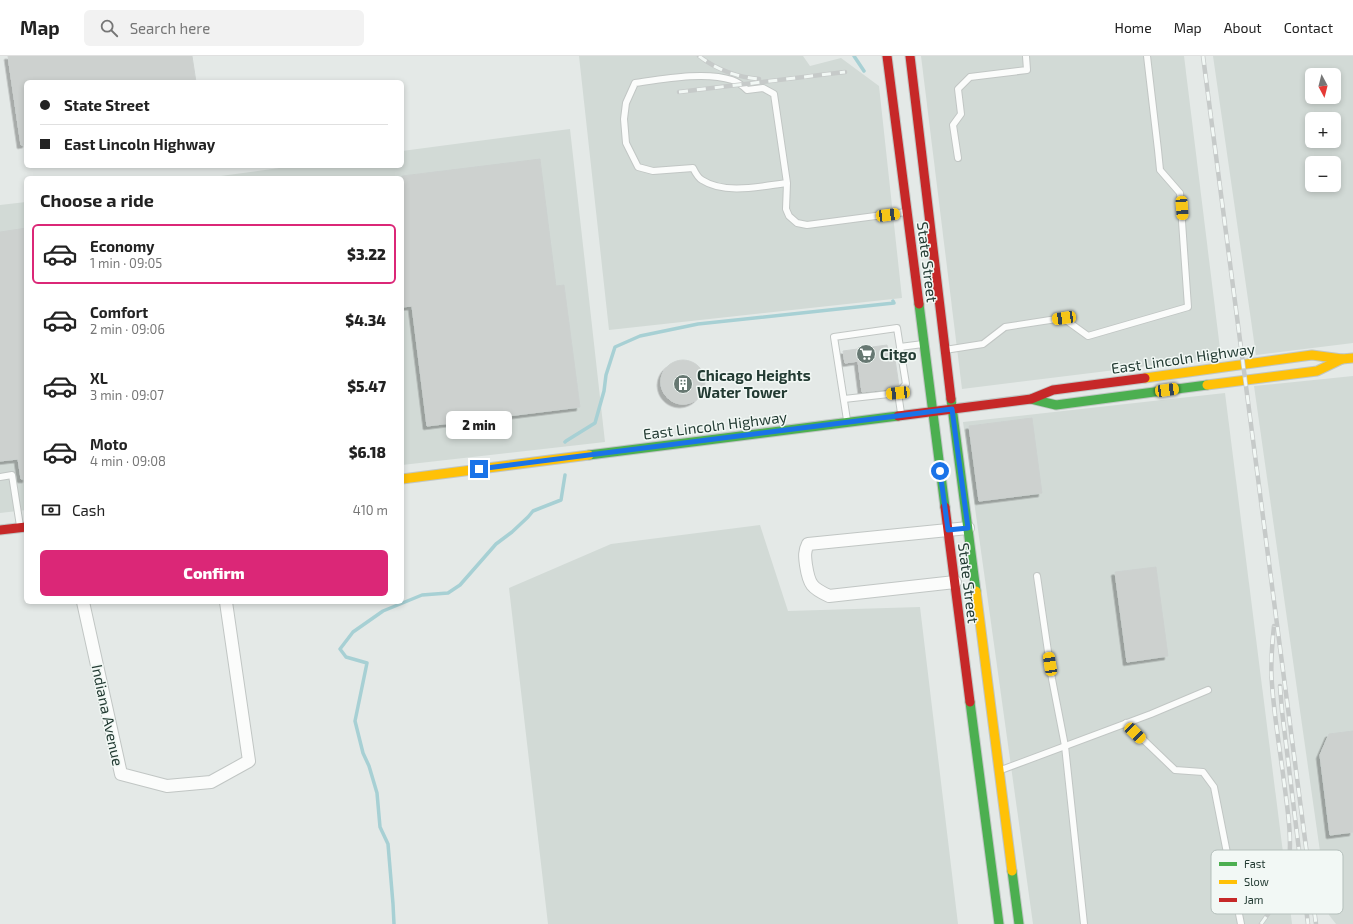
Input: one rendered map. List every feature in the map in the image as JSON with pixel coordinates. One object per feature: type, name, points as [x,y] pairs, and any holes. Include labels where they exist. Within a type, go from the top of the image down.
[{"type":"street","name":"State Street","points":[[887,56],[999,924]]},
{"type":"street","name":"State Street","points":[[910,56],[952,409],[1020,924]]},
{"type":"street","name":"East Lincoln Highway","points":[[404,479],[1031,399],[1053,390],[1312,356],[1342,359],[1353,358]]},
{"type":"street","name":"East Lincoln Highway","points":[[1031,399],[1056,405],[1080,402],[1317,371],[1342,359]]},
{"type":"street","points":[[0,530],[23,527]]},
{"type":"street","points":[[955,582],[829,596],[816,590],[808,579],[804,551],[808,544],[968,528]]},
{"type":"street","name":"Indiana Avenue","points":[[83,604],[121,774],[167,786],[211,782],[249,761],[226,604]]},
{"type":"lane","points":[[958,158],[953,125],[961,114],[958,89],[970,77],[1027,70],[1026,56]]},
{"type":"lane","points":[[945,350],[983,344],[1004,327],[1064,318],[1088,336],[1188,307],[1180,193],[1160,170],[1147,56]]},
{"type":"lane","points":[[787,184],[734,189],[711,185],[700,180],[693,168],[653,171],[638,167],[626,143],[624,119],[626,103],[635,83],[668,78],[718,77],[733,80],[747,90],[763,88],[774,94],[787,184],[786,209],[789,216],[797,222],[807,225],[908,212]]},
{"type":"lane","points":[[844,399],[898,393],[906,384],[897,328],[834,337],[847,422]]},
{"type":"lane","points":[[900,347],[925,344]]},
{"type":"lane","points":[[898,393],[902,415]]},
{"type":"lane","points":[[0,477],[12,475],[23,527]]},
{"type":"lane","points":[[1037,576],[1052,679],[1065,746],[1084,924]]},
{"type":"lane","points":[[999,770],[1126,723],[1208,690]]},
{"type":"lane","points":[[1126,723],[1175,770],[1203,772],[1214,787],[1226,850]]},
{"type":"lane","points":[[1239,914],[1241,924]]},
{"type":"shaded area","points":[[579,56],[803,56],[810,66],[841,58],[879,86],[902,298],[609,330]]},
{"type":"shaded area","points":[[921,56],[1184,56],[1221,357],[962,389]]},
{"type":"shaded area","points":[[1213,56],[1353,56],[1353,343],[1256,355]]},
{"type":"shaded area","points":[[570,129],[605,442],[404,465],[404,176],[221,176],[279,168],[404,168],[404,151]]},
{"type":"shaded area","points":[[24,202],[24,510],[0,513],[0,205]]},
{"type":"shaded area","points":[[1353,376],[1353,924],[1336,924],[1329,915],[1343,914],[1343,850],[1320,850],[1254,386]]},
{"type":"shaded area","points":[[1225,393],[1283,850],[1211,850],[1211,914],[1291,914],[1292,924],[1033,924],[963,422]]},
{"type":"shaded area","points":[[760,525],[788,611],[920,607],[958,924],[548,924],[509,588],[611,544]]},
{"type":"building","points":[[8,56],[192,56],[196,80],[24,80],[24,144],[21,145]]},
{"type":"building","points":[[540,159],[556,286],[564,285],[580,407],[427,426],[412,306],[404,307],[404,176],[402,176]]},
{"type":"building","points":[[24,228],[24,479],[21,479],[18,459],[0,461],[0,232]]},
{"type":"building","name":"Citgo","points":[[887,345],[889,360],[895,359],[899,386],[897,388],[862,392],[858,361],[845,363],[843,351]]},
{"type":"building","name":"Chicago Heights Water Tower","points":[[679,360],[687,360],[692,361],[699,366],[704,373],[704,391],[699,398],[692,403],[679,404],[671,401],[664,394],[661,386],[661,378],[664,370],[671,363]]},
{"type":"building","points":[[1032,418],[1042,493],[979,501],[969,426]]},
{"type":"building","points":[[1156,567],[1168,656],[1127,662],[1115,572]]},
{"type":"building","points":[[1353,731],[1353,832],[1330,835],[1320,755],[1329,734]]},
{"type":"waterway","points":[[854,56],[864,71]]},
{"type":"waterway","points":[[565,442],[595,423],[604,391],[606,375],[615,347],[640,336],[698,324],[894,303],[893,301]]},
{"type":"waterway","points":[[404,602],[422,595],[448,593],[460,585],[496,544],[512,532],[533,511],[561,500],[565,475]]},
{"type":"waterway","points":[[394,924],[388,844],[380,827],[377,793],[369,766],[363,753],[355,721],[367,663],[346,657],[340,649],[353,632],[383,611],[400,604]]},
{"type":"railway","points":[[699,56],[727,72],[742,77],[759,79]]},
{"type":"railway","points":[[1203,56],[1306,850]]},
{"type":"railway","points":[[679,92],[845,72]]},
{"type":"railway","points":[[1274,626],[1271,677],[1288,812],[1290,850]]},
{"type":"railway","points":[[1280,686],[1299,850]]},
{"type":"railway","points":[[1261,924],[1268,914]]},
{"type":"railway","points":[[1307,914],[1308,924]]},
{"type":"railway","points":[[1315,914],[1316,924]]},
{"type":"traffic: fast","points":[[919,304],[945,507]]},
{"type":"traffic: fast","points":[[1031,399],[1056,405],[1207,385]]},
{"type":"traffic: fast","points":[[951,399],[976,591]]},
{"type":"traffic: fast","points":[[589,455],[898,416]]},
{"type":"traffic: fast","points":[[970,702],[999,924]]},
{"type":"traffic: fast","points":[[1012,871],[1019,924]]},
{"type":"traffic: slow","points":[[1145,378],[1312,355],[1342,359],[1353,358]]},
{"type":"traffic: slow","points":[[1207,385],[1317,371],[1342,359]]},
{"type":"traffic: slow","points":[[404,479],[589,455]]},
{"type":"traffic: slow","points":[[976,591],[1012,871]]},
{"type":"traffic: jam","points":[[887,56],[919,304]]},
{"type":"traffic: jam","points":[[910,56],[951,399]]},
{"type":"traffic: jam","points":[[898,416],[1031,399],[1053,390],[1145,378]]},
{"type":"traffic: jam","points":[[945,507],[970,702]]},
{"type":"traffic: jam","points":[[0,530],[24,527]]},
{"type":"place","name":"Citgo","points":[[866,354]]},
{"type":"place","name":"Chicago Heights Water Tower","points":[[683,384]]},
{"type":"route","points":[[479,469],[952,409],[968,528],[948,530],[940,471]]}]
